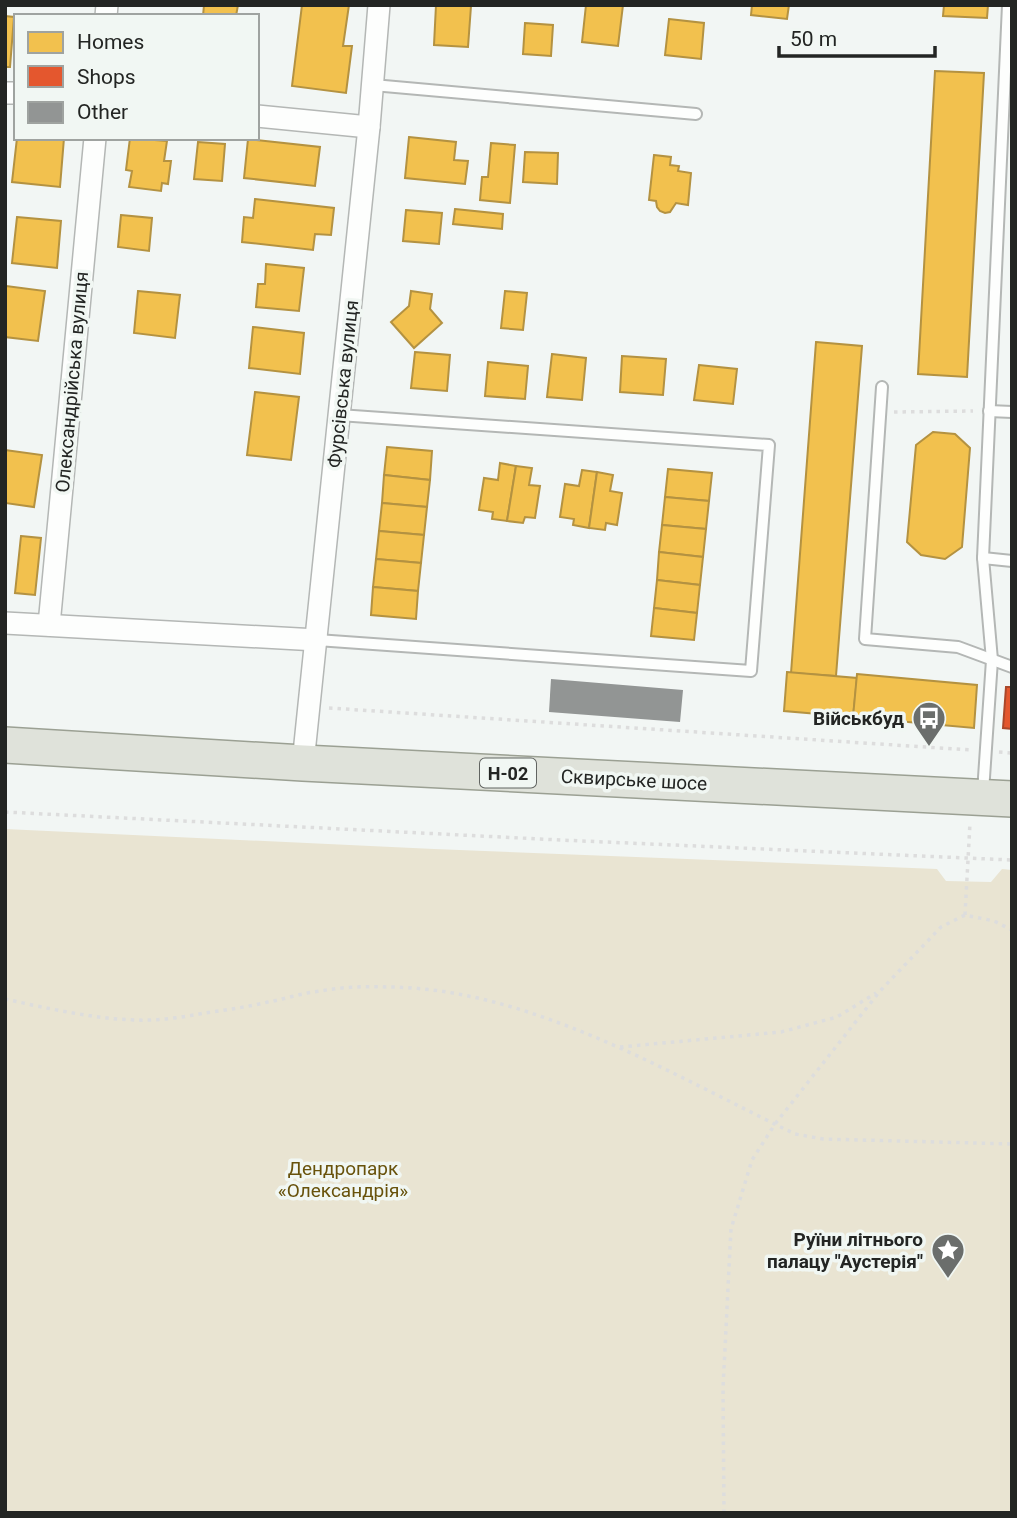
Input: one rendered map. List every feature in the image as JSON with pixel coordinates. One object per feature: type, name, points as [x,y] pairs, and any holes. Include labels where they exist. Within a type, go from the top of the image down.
[{"type":"main road","name":"Сквирське шосе","points":[[5,745],[988,807]]},
{"type":"street","name":"Фурсівська вулиця","points":[[303,763],[369,127],[379,5]]},
{"type":"street","points":[[259,116],[369,127]]},
{"type":"street","name":"Олександрійська вулиця","points":[[49,625],[95,140]]},
{"type":"street","points":[[5,623],[317,640]]},
{"type":"lane","points":[[988,807],[985,751],[992,660],[983,558],[989,411],[1007,129],[1008,5]]},
{"type":"lane","points":[[373,85],[696,114]]},
{"type":"lane","points":[[882,387],[865,639],[958,647],[1012,667]]},
{"type":"lane","points":[[989,411],[1012,412]]},
{"type":"lane","points":[[317,640],[751,671],[769,445],[340,415]]},
{"type":"lane","points":[[983,558],[1012,561]]},
{"type":"path","points":[[880,412],[989,411]]},
{"type":"path","points":[[309,707],[1012,753]]},
{"type":"path","points":[[965,915],[969,858],[988,807]]},
{"type":"path","points":[[5,811],[1012,860]]},
{"type":"path","points":[[724,1513],[723,1388],[730,1229],[752,1160],[775,1125],[880,991],[941,927],[965,915],[994,921],[1012,930]]},
{"type":"path","points":[[5,999],[63,1011],[137,1021],[177,1018],[318,991],[355,987],[391,986],[474,997],[515,1008],[618,1047],[795,1134],[823,1139],[1012,1144]]},
{"type":"path","points":[[618,1047],[780,1031],[837,1017],[880,991]]},
{"type":"green space","name":"Дендропарк «Олександрія»","points":[[5,829],[937,869],[946,881],[991,882],[1002,869],[1012,870],[1012,1513],[5,1513]]},
{"type":"building: Homes","points":[[204,5],[238,5],[236,14],[203,14]]},
{"type":"building: Homes","points":[[302,5],[349,5],[343,46],[352,46],[346,93],[292,86]]},
{"type":"building: Homes","points":[[436,5],[471,6],[468,47],[434,45]]},
{"type":"building: Homes","points":[[586,5],[623,5],[618,46],[582,42]]},
{"type":"building: Homes","points":[[752,5],[789,5],[787,19],[751,15]]},
{"type":"building: Homes","points":[[944,5],[988,5],[987,18],[943,16]]},
{"type":"building: Homes","points":[[5,16],[14,17],[10,67],[5,67]]},
{"type":"building: Homes","points":[[669,19],[704,23],[701,59],[665,55]]},
{"type":"building: Homes","points":[[525,23],[553,25],[551,56],[523,54]]},
{"type":"building: Homes","points":[[935,71],[984,73],[967,377],[918,374]]},
{"type":"building: Homes","points":[[409,137],[456,142],[454,160],[468,161],[465,184],[405,178]]},
{"type":"building: Homes","points":[[17,140],[64,140],[60,187],[12,182]]},
{"type":"building: Homes","points":[[130,140],[167,141],[164,161],[171,161],[168,184],[162,183],[161,191],[129,187],[132,171],[126,170]]},
{"type":"building: Homes","points":[[248,140],[320,147],[315,186],[244,178]]},
{"type":"building: Homes","points":[[198,142],[225,144],[222,181],[194,179]]},
{"type":"building: Homes","points":[[491,143],[515,145],[510,203],[480,200],[482,177],[488,177]]},
{"type":"building: Homes","points":[[525,152],[558,153],[557,184],[523,182]]},
{"type":"building: Homes","points":[[654,155],[671,157],[670,165],[679,166],[678,171],[691,173],[688,205],[676,203],[670,212],[665,213],[657,207],[656,201],[649,200]]},
{"type":"building: Homes","points":[[255,199],[334,208],[331,235],[315,234],[313,250],[242,242],[244,217],[253,218]]},
{"type":"building: Homes","points":[[455,209],[503,214],[502,229],[453,224]]},
{"type":"building: Homes","points":[[406,210],[442,213],[439,244],[403,241]]},
{"type":"building: Homes","points":[[121,215],[152,218],[149,251],[118,247]]},
{"type":"building: Homes","points":[[17,217],[61,221],[57,268],[12,263]]},
{"type":"building: Homes","points":[[266,264],[304,268],[299,311],[256,307],[258,284],[265,284]]},
{"type":"building: Homes","points":[[6,286],[45,291],[38,341],[5,337]]},
{"type":"building: Homes","points":[[138,291],[180,295],[175,338],[134,333]]},
{"type":"building: Homes","points":[[411,291],[432,294],[430,309],[442,323],[414,348],[391,322],[409,306]]},
{"type":"building: Homes","points":[[505,291],[527,293],[523,330],[501,328]]},
{"type":"building: Homes","points":[[253,327],[304,333],[300,374],[249,368]]},
{"type":"building: Homes","points":[[816,342],[862,346],[836,676],[791,673]]},
{"type":"building: Homes","points":[[415,352],[450,355],[447,391],[411,388]]},
{"type":"building: Homes","points":[[552,354],[586,358],[582,400],[547,397]]},
{"type":"building: Homes","points":[[622,356],[666,359],[663,395],[620,392]]},
{"type":"building: Homes","points":[[488,362],[528,366],[525,399],[485,396]]},
{"type":"building: Homes","points":[[699,365],[737,369],[733,404],[694,400]]},
{"type":"building: Homes","points":[[255,392],[299,397],[291,460],[247,455]]},
{"type":"building: Homes","points":[[933,432],[955,434],[970,448],[962,547],[945,559],[921,555],[907,542],[916,445]]},
{"type":"building: Homes","points":[[387,447],[432,451],[430,480],[384,475]]},
{"type":"building: Homes","points":[[5,450],[42,455],[34,507],[5,503]]},
{"type":"building: Homes","points":[[500,463],[516,466],[507,521],[492,519],[493,512],[479,510],[484,478],[498,480]]},
{"type":"building: Homes","points":[[516,466],[532,468],[529,485],[540,486],[535,518],[525,517],[523,523],[507,521]]},
{"type":"building: Homes","points":[[668,469],[712,473],[709,501],[665,497]]},
{"type":"building: Homes","points":[[582,470],[597,472],[589,528],[573,525],[574,519],[560,517],[565,484],[579,486]]},
{"type":"building: Homes","points":[[597,472],[613,475],[610,491],[622,493],[617,525],[606,523],[605,530],[589,528]]},
{"type":"building: Homes","points":[[384,475],[430,480],[427,507],[382,503]]},
{"type":"building: Homes","points":[[665,497],[709,501],[706,529],[662,525]]},
{"type":"building: Homes","points":[[382,503],[427,507],[424,535],[379,531]]},
{"type":"building: Homes","points":[[662,525],[706,529],[703,557],[659,552]]},
{"type":"building: Homes","points":[[379,531],[424,535],[421,563],[376,559]]},
{"type":"building: Homes","points":[[21,536],[41,538],[35,595],[15,593]]},
{"type":"building: Homes","points":[[659,552],[703,557],[700,585],[657,580]]},
{"type":"building: Homes","points":[[376,559],[421,563],[418,591],[373,587]]},
{"type":"building: Homes","points":[[657,580],[700,585],[697,613],[654,608]]},
{"type":"building: Homes","points":[[373,587],[418,591],[416,619],[371,615]]},
{"type":"building: Homes","points":[[654,608],[697,613],[694,640],[651,636]]},
{"type":"building: Homes","points":[[787,672],[857,678],[853,717],[784,711]]},
{"type":"building: Homes","points":[[857,674],[977,685],[974,728],[853,717]]},
{"type":"building: Shops","points":[[1006,687],[1012,687],[1012,729],[1003,728]]},
{"type":"building: Other","points":[[551,679],[683,690],[680,722],[549,712]]},
{"type":"place","name":"Військбуд","points":[[929,748]]},
{"type":"place","name":"Руїни літнього палацу \"Аустерія\"","points":[[948,1280]]}]
